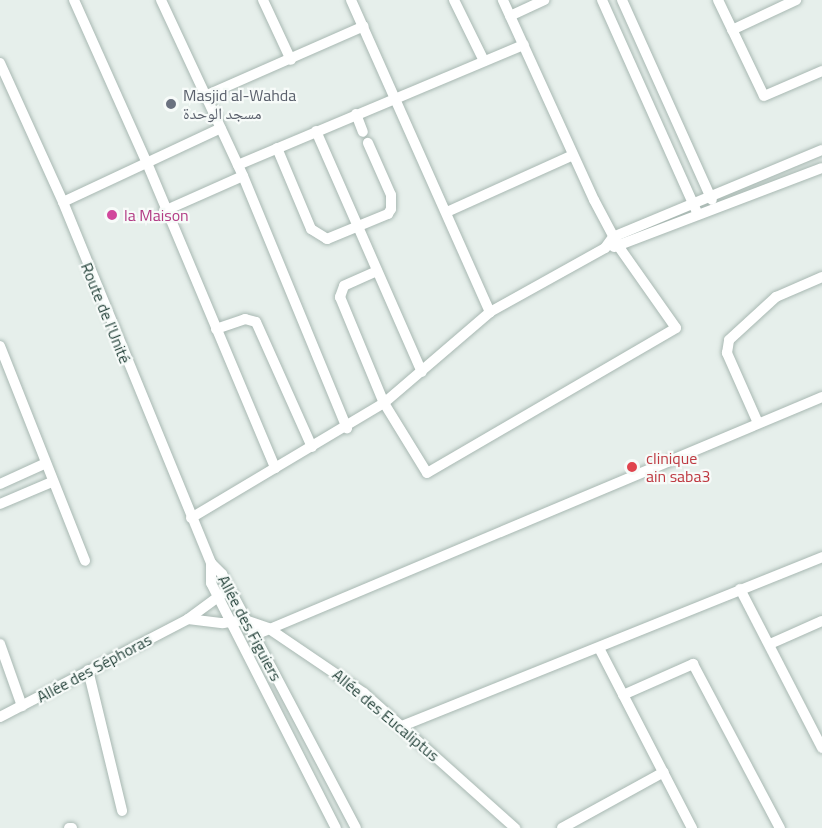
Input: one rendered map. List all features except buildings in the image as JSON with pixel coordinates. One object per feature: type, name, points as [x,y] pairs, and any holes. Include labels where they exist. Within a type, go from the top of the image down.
[{"type":"street","points":[[74,0],[147,163],[164,211],[275,468]]},
{"type":"street","points":[[161,0],[243,176],[347,428]]},
{"type":"street","points":[[263,0],[291,60]]},
{"type":"street","points":[[351,0],[490,312]]},
{"type":"street","points":[[454,0],[484,61]]},
{"type":"street","points":[[377,271],[344,286],[340,297],[384,403],[427,473],[673,332],[674,323],[616,242],[573,155],[503,0]]},
{"type":"street","points":[[510,16],[544,0]]},
{"type":"street","points":[[622,0],[716,208]]},
{"type":"street","points":[[718,0],[764,96],[822,72]]},
{"type":"street","points":[[732,30],[796,0]]},
{"type":"street","points":[[607,1],[698,215]]},
{"type":"street","points":[[207,95],[364,26]]},
{"type":"street","points":[[238,165],[524,45]]},
{"type":"street","name":"Route de l'Unité","points":[[0,63],[63,202],[211,563]]},
{"type":"street","points":[[356,114],[363,132]]},
{"type":"street","points":[[63,202],[221,128]]},
{"type":"street","points":[[316,131],[422,372]]},
{"type":"street","points":[[277,148],[315,235],[327,239],[391,209],[391,195],[368,143]]},
{"type":"street","points":[[191,518],[347,428],[384,403],[490,312],[693,201],[822,150]]},
{"type":"street","points":[[447,212],[573,155]]},
{"type":"street","points":[[616,242],[698,215],[822,168]]},
{"type":"street","points":[[164,211],[243,176]]},
{"type":"street","points":[[758,423],[727,353],[729,339],[776,297],[822,277]]},
{"type":"street","points":[[216,328],[245,319],[256,322],[312,447]]},
{"type":"street","points":[[0,346],[44,464],[85,561]]},
{"type":"street","points":[[253,636],[822,397]]},
{"type":"street","points":[[0,484],[44,464]]},
{"type":"street","points":[[0,504],[52,482]]},
{"type":"street","points":[[402,726],[822,558]]},
{"type":"street","name":"Allée des Figuiers","points":[[211,563],[221,572],[356,828]]},
{"type":"street","name":"Allée des Figuiers","points":[[211,563],[209,577],[336,828]]},
{"type":"street","points":[[740,589],[822,748]]},
{"type":"street","name":"Allée des Séphoras","points":[[0,717],[188,619],[218,596],[230,590]]},
{"type":"street","points":[[188,619],[231,623],[245,620]]},
{"type":"street","name":"Allée des Eucaliptus","points":[[245,620],[268,628],[340,676],[402,726],[511,827]]},
{"type":"street","points":[[770,644],[822,621]]},
{"type":"street","points":[[0,644],[22,706]]},
{"type":"street","points":[[598,648],[692,828]]},
{"type":"street","points":[[623,695],[693,664],[780,828]]},
{"type":"street","points":[[88,670],[122,811]]},
{"type":"street","points":[[562,828],[664,772]]},
{"type":"place","name":"Masjid al-Wahda مسجد الوحدة","points":[[171,104]]},
{"type":"place","name":"la Maison","points":[[112,215]]},
{"type":"place","name":"clinique ain saba3","points":[[632,467]]}]
